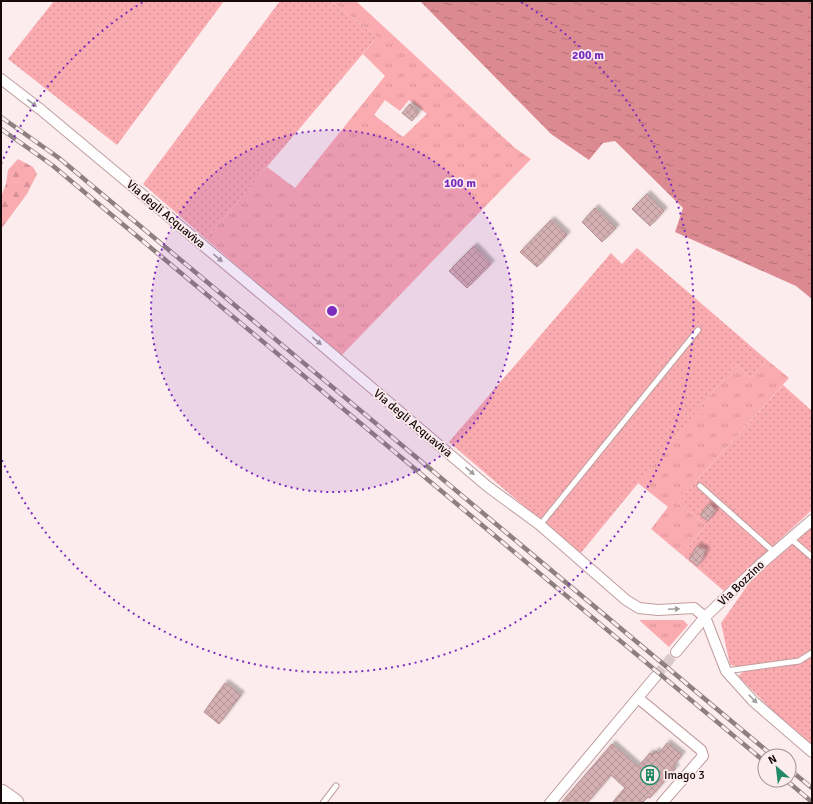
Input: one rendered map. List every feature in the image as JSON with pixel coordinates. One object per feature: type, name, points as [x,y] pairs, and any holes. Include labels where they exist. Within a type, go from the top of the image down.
[{"type":"street","name":"Via degli Acquaviva","points":[[1,79],[40,109],[284,313],[487,486],[540,525],[626,600],[639,608],[658,610],[694,608],[705,617]]},
{"type":"street","name":"Via Bozzino","points":[[676,652],[705,617],[774,552],[812,520]]},
{"type":"street","points":[[705,617],[726,671],[753,701],[812,752]]},
{"type":"street","points":[[550,803],[656,676]]},
{"type":"street","points":[[638,698],[701,750],[703,756],[662,803]]},
{"type":"lane","points":[[540,525],[698,330]]},
{"type":"lane","points":[[700,486],[774,552]]},
{"type":"lane","points":[[790,538],[812,557]]},
{"type":"lane","points":[[726,671],[799,661],[812,652]]},
{"type":"lane","points":[[323,803],[336,786]]},
{"type":"green space","points":[[54,1],[224,1],[117,145],[8,59]]},
{"type":"green space","points":[[280,1],[331,1],[377,37],[206,239],[143,184]]},
{"type":"green space","points":[[331,1],[356,1],[515,148],[531,159],[341,356],[206,239],[267,167],[295,188],[385,76],[363,54],[377,37]],"holes":[[[385,100],[400,111],[409,100],[427,114],[403,137],[374,115]]]},
{"type":"green space","points":[[18,159],[33,167],[37,174],[27,194],[1,229],[1,197],[6,184],[8,170]]},
{"type":"green space","points":[[637,248],[767,360],[750,378],[736,364],[580,554],[449,442],[611,253],[622,264]]},
{"type":"green space","points":[[767,360],[789,378],[678,503],[706,525],[682,555],[651,529],[668,507],[638,483],[736,364],[750,378]]},
{"type":"green space","points":[[783,385],[812,411],[812,510],[724,591],[682,555],[706,525],[678,503]]},
{"type":"green space","points":[[812,524],[812,745],[778,716],[738,676],[743,672],[741,667],[730,665],[721,623],[752,579]]},
{"type":"green space","points":[[639,620],[683,620],[688,625],[669,647]]},
{"type":"water","points":[[420,1],[812,1],[812,299],[796,286],[675,232],[683,208],[615,141],[603,143],[589,160],[551,134]]},
{"type":"building","points":[[410,104],[419,112],[412,121],[402,113]]},
{"type":"building","points":[[647,194],[664,211],[650,226],[632,209]]},
{"type":"building","points":[[595,208],[616,228],[602,242],[582,222]]},
{"type":"building","points":[[551,220],[567,235],[537,267],[520,252]]},
{"type":"building","points":[[474,246],[491,264],[467,288],[449,271]]},
{"type":"building","points":[[709,504],[716,510],[708,521],[700,515]]},
{"type":"building","points":[[697,546],[706,550],[702,560],[697,566],[689,559]]},
{"type":"building","points":[[225,683],[241,695],[219,724],[204,712]]},
{"type":"building","points":[[667,743],[682,755],[673,766],[676,768],[650,798],[648,797],[643,802],[612,803],[625,788],[611,775],[587,803],[561,803],[612,744],[638,767],[650,753],[652,755],[656,751],[659,754]]},
{"type":"tunnel","points":[[656,676],[676,652]]},
{"type":"railway","points":[[1,117],[59,158],[763,748]]},
{"type":"railway","points":[[1,129],[52,165],[757,755]]},
{"type":"railway","points":[[797,776],[812,788]]},
{"type":"railway","points":[[795,788],[812,802]]},
{"type":"place","name":"Imago 3","points":[[650,775]]}]
